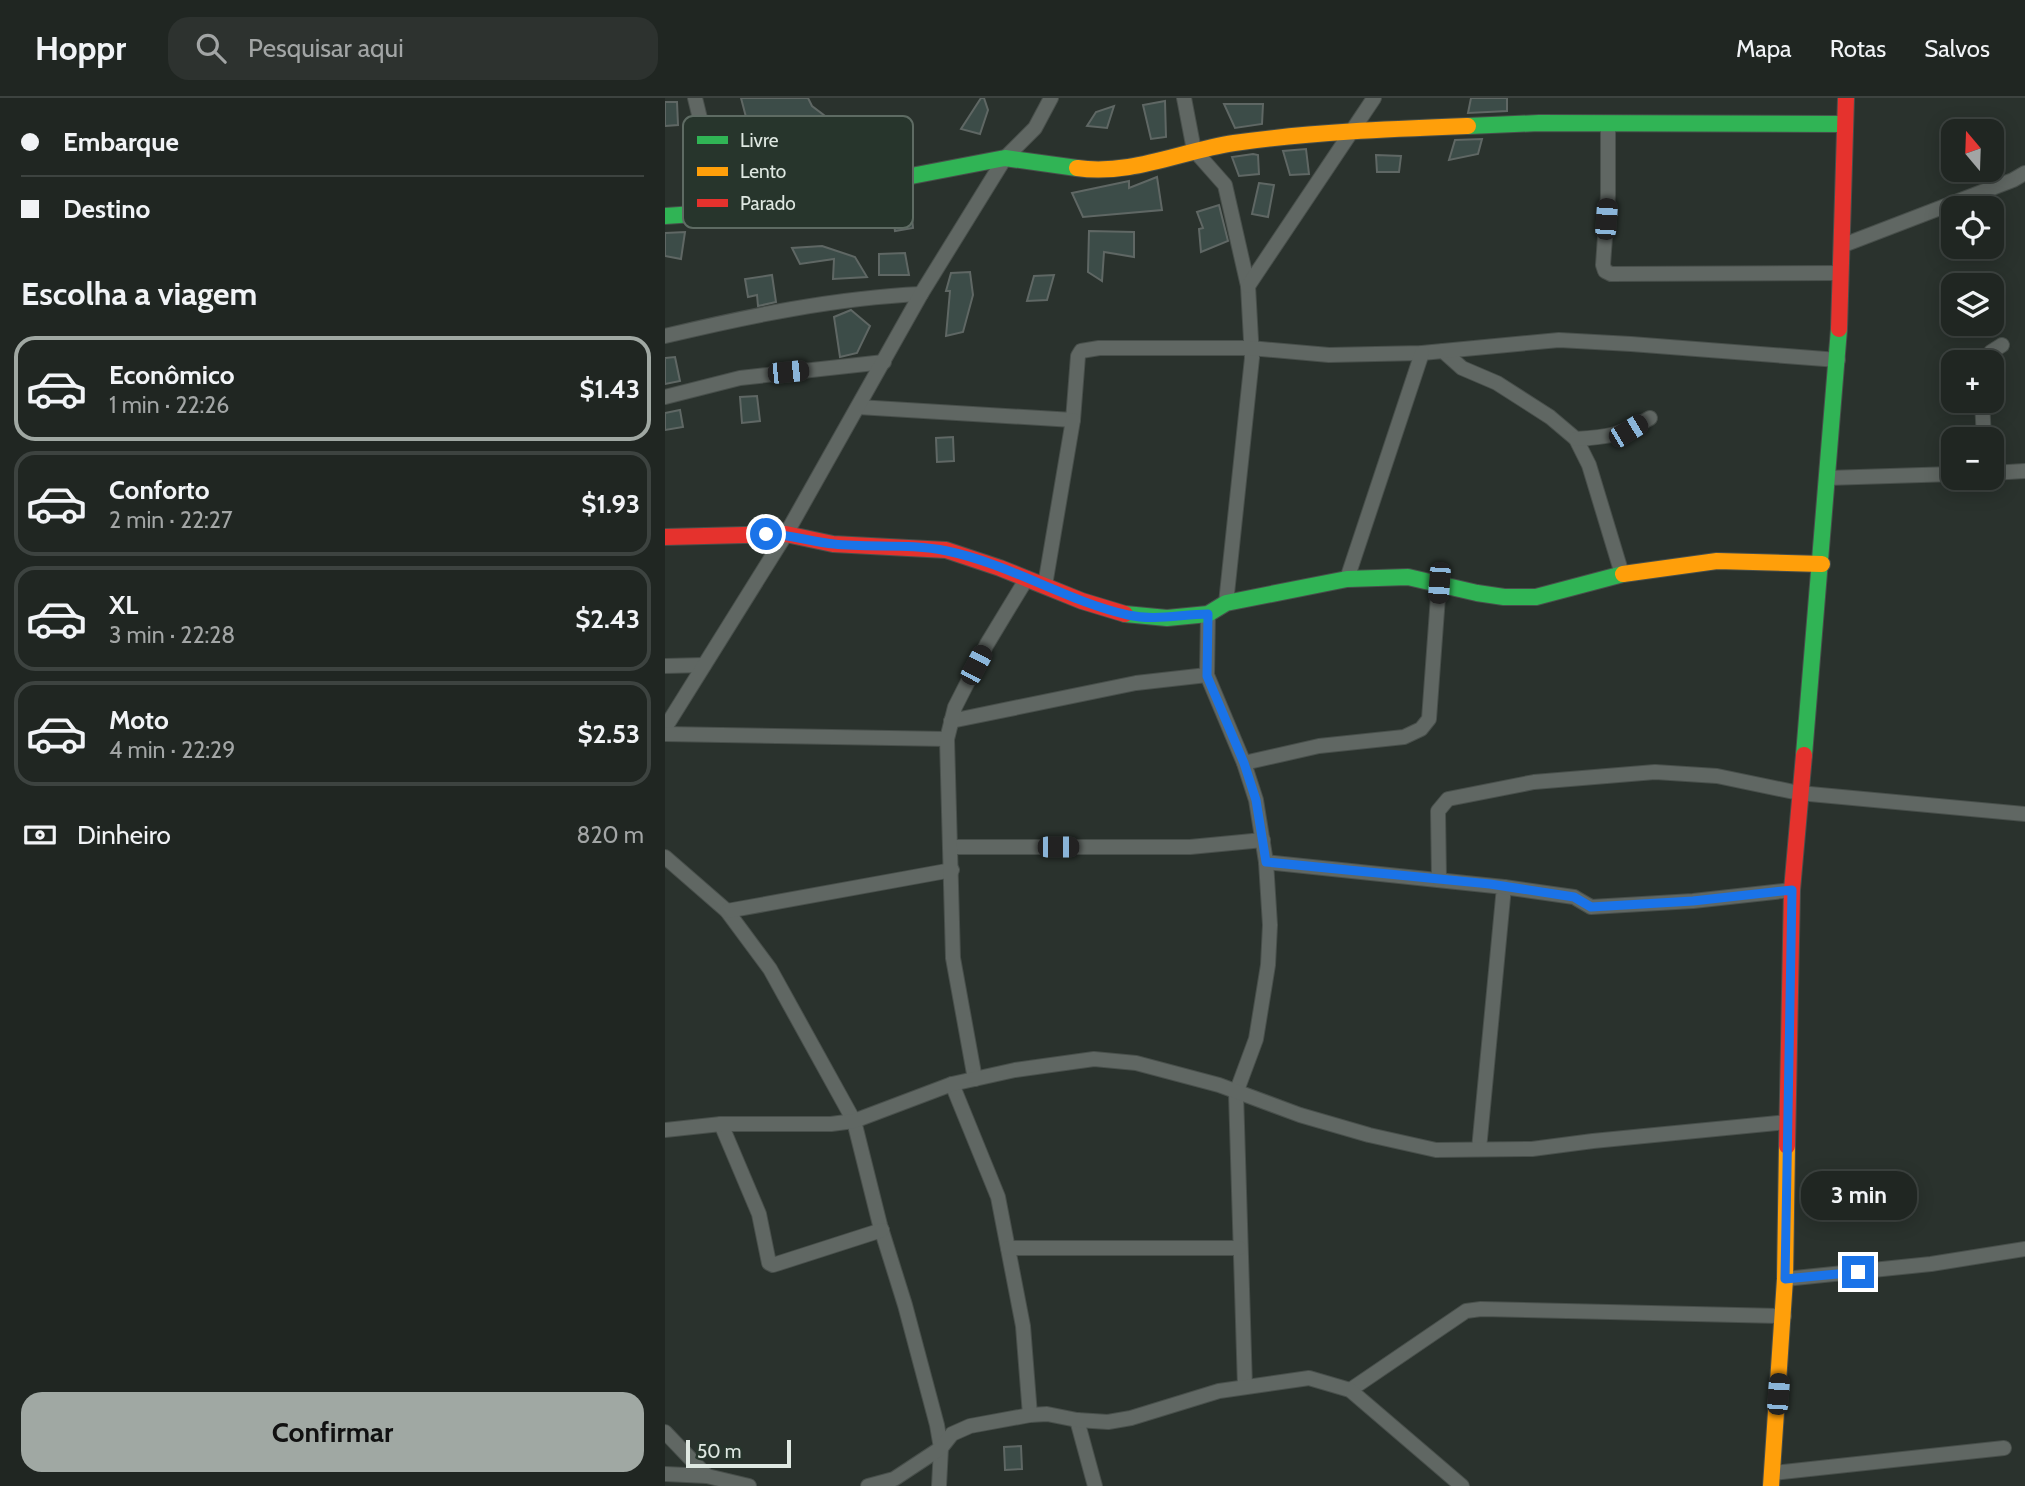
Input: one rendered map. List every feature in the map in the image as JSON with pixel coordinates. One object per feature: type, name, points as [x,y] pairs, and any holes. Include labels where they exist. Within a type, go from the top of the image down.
[{"type":"street","points":[[695,98],[699,116]]},
{"type":"street","points":[[665,728],[786,534],[921,294],[1005,158],[1035,128],[1051,98]]},
{"type":"street","points":[[1184,98],[1194,150],[1225,185],[1248,286],[1252,358],[1226,603]]},
{"type":"street","points":[[1248,286],[1374,98]]},
{"type":"street","points":[[1846,98],[1838,360],[1792,890],[1784,1316],[1772,1480],[2004,1448]]},
{"type":"street","points":[[913,176],[1005,158],[1105,172],[1194,150],[1236,143],[1353,131],[1539,123],[1845,124]]},
{"type":"street","points":[[1608,123],[1608,195],[1603,265],[1605,271],[1611,274],[1841,273]]},
{"type":"street","points":[[1841,246],[2025,173]]},
{"type":"street","points":[[665,216],[683,215]]},
{"type":"street","points":[[665,336],[744,318],[882,296],[921,294]]},
{"type":"street","points":[[1045,585],[1073,420],[1078,356],[1081,351],[1099,348],[1250,348],[1329,355],[1422,353],[1559,340],[1838,360]]},
{"type":"street","points":[[1994,350],[2002,345]]},
{"type":"street","points":[[1443,351],[1462,368],[1497,383],[1550,417],[1576,439],[1589,464],[1622,574]]},
{"type":"street","points":[[1347,579],[1422,353]]},
{"type":"street","points":[[665,397],[740,378],[884,362]]},
{"type":"street","points":[[858,407],[1073,420]]},
{"type":"street","points":[[1576,439],[1613,436],[1650,418]]},
{"type":"street","points":[[2004,472],[2025,471]]},
{"type":"street","points":[[1827,478],[1941,474]]},
{"type":"street","points":[[665,537],[786,534],[833,544],[946,550],[1027,578],[1082,601],[1131,616],[1167,618],[1208,614],[1226,603],[1347,579],[1408,576],[1477,593],[1504,597],[1536,597],[1622,574],[1717,561],[1822,564]]},
{"type":"street","points":[[975,1079],[953,958],[947,739],[955,707],[987,644],[1027,578]]},
{"type":"street","points":[[1244,763],[1319,746],[1404,737],[1421,729],[1429,719],[1439,583]]},
{"type":"street","points":[[1208,614],[1207,676],[1244,763],[1256,800],[1266,862],[1271,925],[1268,965],[1256,1039],[1237,1093],[1239,1248],[1245,1387]]},
{"type":"street","points":[[665,666],[704,665]]},
{"type":"street","points":[[951,721],[1136,683],[1207,676]]},
{"type":"street","points":[[665,734],[947,739]]},
{"type":"street","points":[[1439,879],[1438,811],[1448,800],[1534,782],[1655,772],[1717,776],[1799,793],[2025,814]]},
{"type":"street","points":[[951,846],[1190,847],[1263,840]]},
{"type":"street","points":[[665,857],[727,911],[770,969],[854,1121],[937,1425],[941,1448],[939,1486]]},
{"type":"street","points":[[1266,862],[1504,887],[1574,897],[1591,907],[1693,901],[1792,890]]},
{"type":"street","points":[[727,911],[952,870]]},
{"type":"street","points":[[1479,1149],[1504,887]]},
{"type":"street","points":[[665,1130],[721,1124],[831,1124],[854,1121],[952,1084],[1026,1068],[1094,1059],[1136,1063],[1219,1085],[1300,1115],[1369,1135],[1436,1150],[1532,1149],[1789,1122]]},
{"type":"street","points":[[952,1084],[998,1197],[1023,1326],[1030,1415]]},
{"type":"street","points":[[721,1124],[759,1214],[769,1263],[773,1265],[882,1230]]},
{"type":"street","points":[[1008,1248],[1239,1248]]},
{"type":"street","points":[[1785,1279],[1931,1264],[2025,1249]]},
{"type":"street","points":[[1350,1390],[1466,1311],[1481,1309],[1784,1316]]},
{"type":"street","points":[[867,1486],[894,1479],[941,1448],[952,1434],[970,1426],[1047,1414],[1108,1422],[1132,1419],[1219,1391],[1310,1378],[1350,1390],[1462,1486]]},
{"type":"street","points":[[1077,1420],[1095,1486]]},
{"type":"street","points":[[665,1433],[707,1476]]},
{"type":"street","points":[[665,1474],[707,1476],[750,1486]]},
{"type":"building","points":[[741,98],[808,98],[812,106],[825,116],[746,116]]},
{"type":"building","points":[[981,98],[984,98],[988,110],[980,134],[961,129]]},
{"type":"building","points":[[1471,98],[1507,98],[1507,111],[1468,113]]},
{"type":"building","points":[[1165,101],[1166,137],[1151,139],[1143,105]]},
{"type":"building","points":[[665,102],[677,102],[678,125],[665,126]]},
{"type":"building","points":[[1224,104],[1263,104],[1262,124],[1235,128]]},
{"type":"building","points":[[1114,106],[1107,128],[1087,126],[1096,112]]},
{"type":"building","points":[[1482,139],[1478,154],[1449,160],[1455,140]]},
{"type":"building","points":[[1306,149],[1309,174],[1290,175],[1283,151]]},
{"type":"building","points":[[1258,155],[1259,174],[1239,176],[1232,157]]},
{"type":"building","points":[[1376,155],[1401,156],[1399,172],[1377,172]]},
{"type":"building","points":[[1157,177],[1162,210],[1083,217],[1072,193],[1129,181],[1129,188]]},
{"type":"building","points":[[1259,183],[1274,185],[1268,217],[1252,214]]},
{"type":"building","points":[[1219,205],[1228,241],[1201,252],[1199,229],[1203,228],[1197,212]]},
{"type":"building","points":[[1089,231],[1134,232],[1134,257],[1104,252],[1102,281],[1088,272]]},
{"type":"building","points":[[685,232],[681,259],[665,256],[665,233]]},
{"type":"building","points":[[822,246],[855,257],[867,277],[833,279],[834,259],[800,264],[792,248]]},
{"type":"building","points":[[905,253],[909,275],[879,275],[879,254]]},
{"type":"building","points":[[970,272],[973,295],[963,332],[946,336],[950,291],[946,291],[951,273]]},
{"type":"building","points":[[772,275],[776,302],[758,306],[757,295],[748,297],[745,279]]},
{"type":"building","points":[[1054,275],[1047,300],[1027,301],[1034,276]]},
{"type":"building","points":[[851,310],[870,326],[857,353],[840,357],[834,317]]},
{"type":"building","points":[[675,357],[680,381],[665,384],[665,358]]},
{"type":"building","points":[[757,396],[760,421],[742,423],[740,397]]},
{"type":"building","points":[[680,410],[683,427],[665,430],[665,413]]},
{"type":"building","points":[[953,437],[954,461],[937,462],[936,438]]},
{"type":"building","points":[[1021,1446],[1022,1469],[1005,1470],[1004,1447]]},
{"type":"traffic: fast","points":[[1468,126],[1539,123],[1845,124]]},
{"type":"traffic: fast","points":[[913,176],[1005,158],[1077,168]]},
{"type":"traffic: fast","points":[[665,216],[683,215]]},
{"type":"traffic: fast","points":[[1804,755],[1839,329]]},
{"type":"traffic: fast","points":[[1125,614],[1167,618],[1208,614],[1226,603],[1347,579],[1408,577],[1477,593],[1504,597],[1536,597],[1623,574]]},
{"type":"traffic: slow","points":[[1077,168],[1097,170],[1136,166],[1214,147],[1263,139],[1468,126]]},
{"type":"traffic: slow","points":[[1623,574],[1717,561],[1822,564]]},
{"type":"traffic: slow","points":[[1771,1486],[1785,1279],[1787,1146]]},
{"type":"traffic: jam","points":[[1839,329],[1846,98]]},
{"type":"traffic: jam","points":[[665,537],[786,534],[833,544],[946,550],[1000,568],[1082,601],[1125,614]]},
{"type":"traffic: jam","points":[[1787,1146],[1792,890],[1804,755]]},
{"type":"route","points":[[766,534],[786,534],[833,544],[946,550],[1000,568],[1082,601],[1131,616],[1167,618],[1208,614],[1207,676],[1244,763],[1256,800],[1266,862],[1490,884],[1574,897],[1591,907],[1693,901],[1792,890],[1785,1279],[1858,1272]]}]
